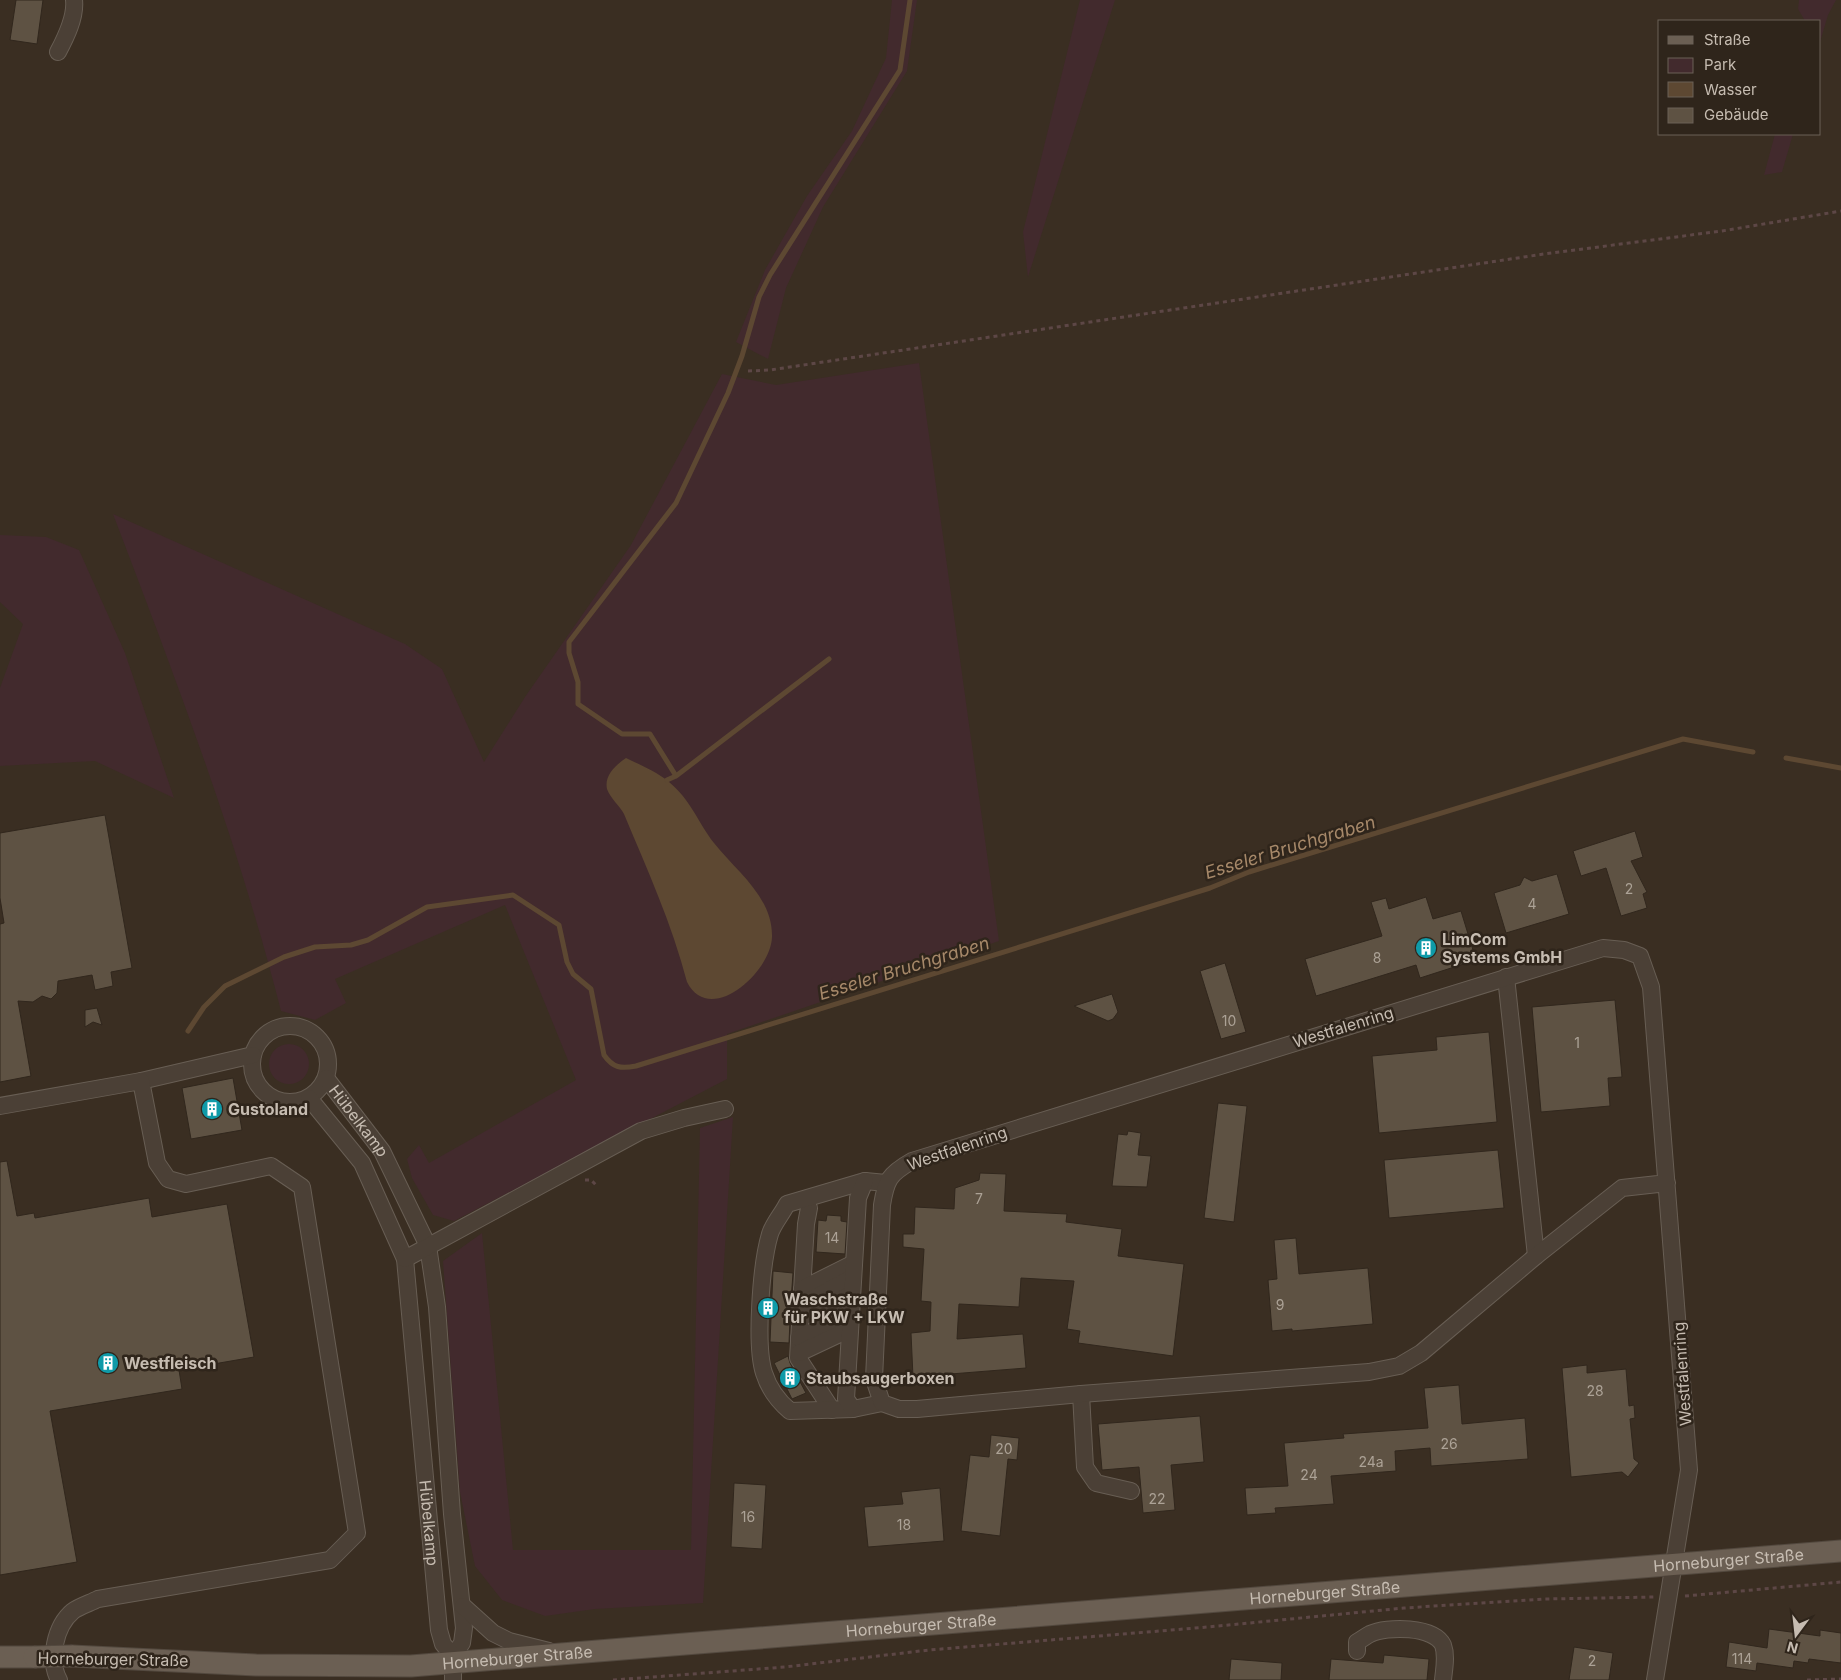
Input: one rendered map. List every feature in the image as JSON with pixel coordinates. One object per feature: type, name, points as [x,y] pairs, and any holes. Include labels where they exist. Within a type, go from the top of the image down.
[{"type":"main road","name":"Horneburger Straße","points":[[0,1657],[72,1656],[256,1664],[453,1666],[558,1653],[977,1622],[1841,1551]]},
{"type":"street","points":[[58,52],[75,8],[74,0]]},
{"type":"street","name":"Westfalenring","points":[[886,1183],[897,1170],[912,1161],[1506,977],[1603,948],[1624,950],[1640,956],[1651,987],[1689,1470],[1655,1680]]},
{"type":"street","points":[[1506,977],[1536,1256]]},
{"type":"street","name":"Hübelkamp","points":[[292,1026],[302,1028],[319,1039],[326,1051],[329,1064],[326,1078],[382,1151],[428,1246],[437,1307],[452,1514],[463,1606],[464,1628],[462,1642],[453,1666],[439,1630],[405,1259],[362,1164],[309,1098],[288,1103],[267,1095],[254,1077],[253,1055],[260,1041],[272,1031],[292,1026]]},
{"type":"street","points":[[0,1106],[141,1081],[253,1055]]},
{"type":"street","points":[[309,1098],[319,1090],[326,1078]]},
{"type":"street","points":[[59,1680],[56,1674],[54,1646],[61,1629],[73,1612],[98,1599],[330,1560],[357,1533],[302,1187],[271,1166],[186,1184],[168,1180],[157,1163],[141,1081]]},
{"type":"street","points":[[405,1259],[641,1131],[684,1118],[725,1109]]},
{"type":"street","points":[[362,1164],[382,1151]]},
{"type":"street","points":[[853,1408],[846,1399],[850,1321],[858,1198],[865,1181]]},
{"type":"street","points":[[882,1403],[874,1379],[882,1205],[886,1183],[865,1181],[810,1202],[787,1204],[770,1233],[764,1271],[760,1341],[764,1373],[776,1399],[790,1411],[832,1410],[882,1403],[899,1409],[917,1409],[1081,1394],[1369,1372],[1399,1366],[1421,1353],[1536,1256],[1622,1188],[1667,1183]]},
{"type":"street","points":[[801,1304],[806,1224],[810,1202]]},
{"type":"street","points":[[832,1410],[799,1350],[788,1343],[790,1318],[801,1304],[853,1270]]},
{"type":"street","points":[[801,1304],[852,1294]]},
{"type":"street","points":[[799,1350],[850,1321]]},
{"type":"street","points":[[1081,1394],[1085,1467],[1096,1483],[1131,1491]]},
{"type":"street","points":[[463,1606],[493,1633],[509,1641],[558,1653]]},
{"type":"street","points":[[1356,1652],[1357,1642],[1371,1633],[1386,1630],[1413,1629],[1430,1634],[1442,1643],[1445,1655],[1443,1680]]},
{"type":"path","points":[[748,371],[770,370],[1515,259],[1722,231],[1841,211]]},
{"type":"path","points":[[613,1680],[785,1666],[929,1650],[1198,1628],[1404,1608],[1545,1599],[1669,1597],[1841,1582]]},
{"type":"path","points":[[1807,1680],[1841,1679]]},
{"type":"green space","points":[[892,0],[917,0],[907,71],[823,207],[786,288],[768,359],[736,342],[765,270],[807,196],[852,131],[886,58]]},
{"type":"green space","points":[[1080,0],[1115,0],[1028,277],[1023,232]]},
{"type":"green space","points":[[1799,0],[1836,0],[1828,15],[1821,39],[1821,20],[1804,20],[1798,9]]},
{"type":"green space","points":[[1775,135],[1793,135],[1782,172],[1764,175]]},
{"type":"green space","points":[[919,363],[999,941],[727,1034],[727,1079],[454,1221],[433,1215],[412,1178],[407,1159],[419,1145],[429,1163],[576,1080],[505,905],[335,979],[346,1003],[315,1020],[281,1011],[264,948],[225,822],[182,698],[113,514],[405,644],[442,669],[484,762],[525,697],[631,545],[722,374],[776,385]]},
{"type":"green space","points":[[0,535],[46,537],[79,550],[125,653],[174,798],[95,761],[0,766],[0,688],[23,624],[0,602]]},
{"type":"green space","points":[[293,1044],[300,1047],[306,1053],[309,1064],[308,1072],[300,1081],[293,1084],[285,1084],[278,1081],[270,1072],[269,1060],[272,1053],[281,1045]]},
{"type":"green space","points":[[733,1117],[703,1603],[595,1609],[545,1616],[502,1600],[475,1566],[460,1492],[443,1261],[482,1233],[513,1550],[691,1550],[700,1128]]},
{"type":"water","points":[[626,758],[659,775],[677,789],[708,835],[752,886],[766,909],[771,923],[772,937],[769,951],[762,965],[751,978],[738,990],[724,997],[710,999],[697,994],[687,982],[667,918],[650,876],[624,814],[607,789],[609,775]]},
{"type":"building","points":[[16,0],[43,0],[37,44],[10,40]]},
{"type":"building","points":[[105,815],[132,968],[111,972],[113,986],[95,990],[92,975],[58,981],[57,993],[51,999],[42,996],[33,1002],[18,1001],[31,1076],[0,1082],[0,924],[4,923],[0,898],[0,833]]},
{"type":"building","points":[[1635,831],[1643,857],[1631,861],[1647,892],[1643,894],[1647,908],[1621,916],[1606,868],[1581,876],[1573,851]]},
{"type":"building","points":[[1557,874],[1569,914],[1506,933],[1494,893],[1520,885],[1524,877],[1532,881]]},
{"type":"building","points":[[1426,897],[1433,919],[1461,911],[1476,960],[1420,978],[1416,965],[1316,996],[1305,959],[1382,936],[1371,902],[1386,898],[1389,909]]},
{"type":"building","points":[[1225,963],[1246,1032],[1221,1039],[1200,971]]},
{"type":"building","points":[[1112,994],[1118,1012],[1113,1019],[1108,1021],[1074,1006]]},
{"type":"building","points":[[1615,1000],[1622,1077],[1608,1078],[1610,1106],[1541,1112],[1532,1007]]},
{"type":"building","points":[[97,1008],[102,1025],[93,1022],[85,1027],[85,1010]]},
{"type":"building","points":[[1489,1032],[1497,1122],[1379,1133],[1372,1056],[1437,1050],[1436,1037]]},
{"type":"building","name":"Gustoland","points":[[233,1078],[242,1130],[191,1139],[182,1088]]},
{"type":"building","points":[[1218,1103],[1247,1106],[1234,1222],[1204,1218]]},
{"type":"building","points":[[1128,1131],[1141,1133],[1138,1155],[1151,1156],[1147,1187],[1112,1186],[1118,1134],[1127,1135]]},
{"type":"building","points":[[1498,1150],[1504,1208],[1389,1218],[1384,1160]]},
{"type":"building","name":"Westfleisch","points":[[7,1161],[17,1216],[34,1213],[35,1218],[149,1198],[152,1217],[227,1204],[254,1357],[179,1370],[182,1389],[50,1411],[77,1562],[0,1575],[0,1162]]},
{"type":"building","points":[[980,1173],[1006,1174],[1004,1211],[1067,1214],[1066,1222],[1122,1229],[1118,1256],[1184,1264],[1173,1356],[1078,1343],[1080,1331],[1067,1329],[1074,1281],[1021,1278],[1019,1307],[959,1304],[957,1339],[1023,1334],[1026,1368],[913,1377],[911,1333],[930,1331],[931,1302],[921,1301],[924,1249],[903,1247],[903,1234],[914,1234],[915,1207],[954,1209],[955,1188],[979,1180]]},
{"type":"building","points":[[827,1215],[841,1216],[841,1221],[847,1222],[845,1254],[816,1252],[818,1220],[826,1221]]},
{"type":"building","points":[[1296,1238],[1299,1274],[1368,1268],[1373,1324],[1272,1331],[1268,1280],[1277,1279],[1274,1240]]},
{"type":"building","points":[[773,1271],[793,1273],[791,1301],[785,1311],[786,1316],[790,1320],[789,1343],[770,1342]]},
{"type":"building","name":"Staubsaugerboxen","points":[[788,1356],[806,1393],[792,1399],[774,1363]]},
{"type":"building","points":[[1587,1365],[1587,1373],[1626,1369],[1629,1406],[1634,1405],[1635,1418],[1630,1419],[1634,1459],[1639,1463],[1628,1477],[1622,1472],[1571,1477],[1562,1368]]},
{"type":"building","points":[[1459,1385],[1462,1424],[1525,1418],[1528,1459],[1431,1466],[1430,1448],[1395,1451],[1396,1471],[1331,1476],[1334,1504],[1275,1508],[1276,1513],[1247,1515],[1245,1488],[1288,1486],[1284,1443],[1344,1438],[1343,1434],[1428,1428],[1424,1388]]},
{"type":"building","points":[[1200,1416],[1204,1462],[1171,1465],[1175,1510],[1143,1513],[1139,1467],[1102,1470],[1098,1424]]},
{"type":"building","points":[[991,1435],[1019,1438],[1017,1460],[1008,1459],[1000,1536],[961,1531],[970,1455],[989,1457]]},
{"type":"building","points":[[734,1483],[766,1485],[762,1549],[731,1547]]},
{"type":"building","points":[[940,1488],[944,1541],[868,1547],[864,1507],[903,1504],[901,1492]]},
{"type":"building","points":[[1769,1629],[1820,1636],[1820,1630],[1841,1633],[1841,1663],[1809,1659],[1808,1663],[1794,1661],[1793,1668],[1757,1663],[1756,1671],[1726,1667],[1729,1642],[1767,1648]]},
{"type":"building","points":[[1574,1647],[1613,1653],[1609,1680],[1569,1680]]},
{"type":"building","points":[[1384,1655],[1429,1659],[1427,1680],[1329,1680],[1331,1659],[1383,1663]]},
{"type":"building","points":[[1231,1659],[1282,1663],[1281,1680],[1229,1680]]},
{"type":"waterway","points":[[667,780],[676,776],[650,734],[622,734],[578,704],[578,682],[569,653],[569,642],[676,503],[728,393],[742,356],[759,297],[770,275],[900,70],[910,0]]},
{"type":"waterway","points":[[676,776],[829,659]]},
{"type":"waterway","name":"Esseler Bruchgraben","points":[[188,1031],[204,1007],[225,986],[284,957],[315,947],[351,945],[368,940],[427,907],[513,895],[559,925],[567,962],[573,974],[591,989],[604,1055],[614,1065],[636,1066],[1210,888],[1249,872],[1683,739],[1753,752]]},
{"type":"waterway","name":"Esseler Bruchgraben","points":[[1786,758],[1841,768]]},
{"type":"place","name":"LimCom Systems GmbH","points":[[1426,948]]},
{"type":"place","name":"Gustoland","points":[[212,1109]]},
{"type":"place","name":"Waschstraße für PKW + LKW","points":[[768,1308]]},
{"type":"place","name":"Westfleisch","points":[[108,1363]]},
{"type":"place","name":"Staubsaugerboxen","points":[[790,1378]]}]
